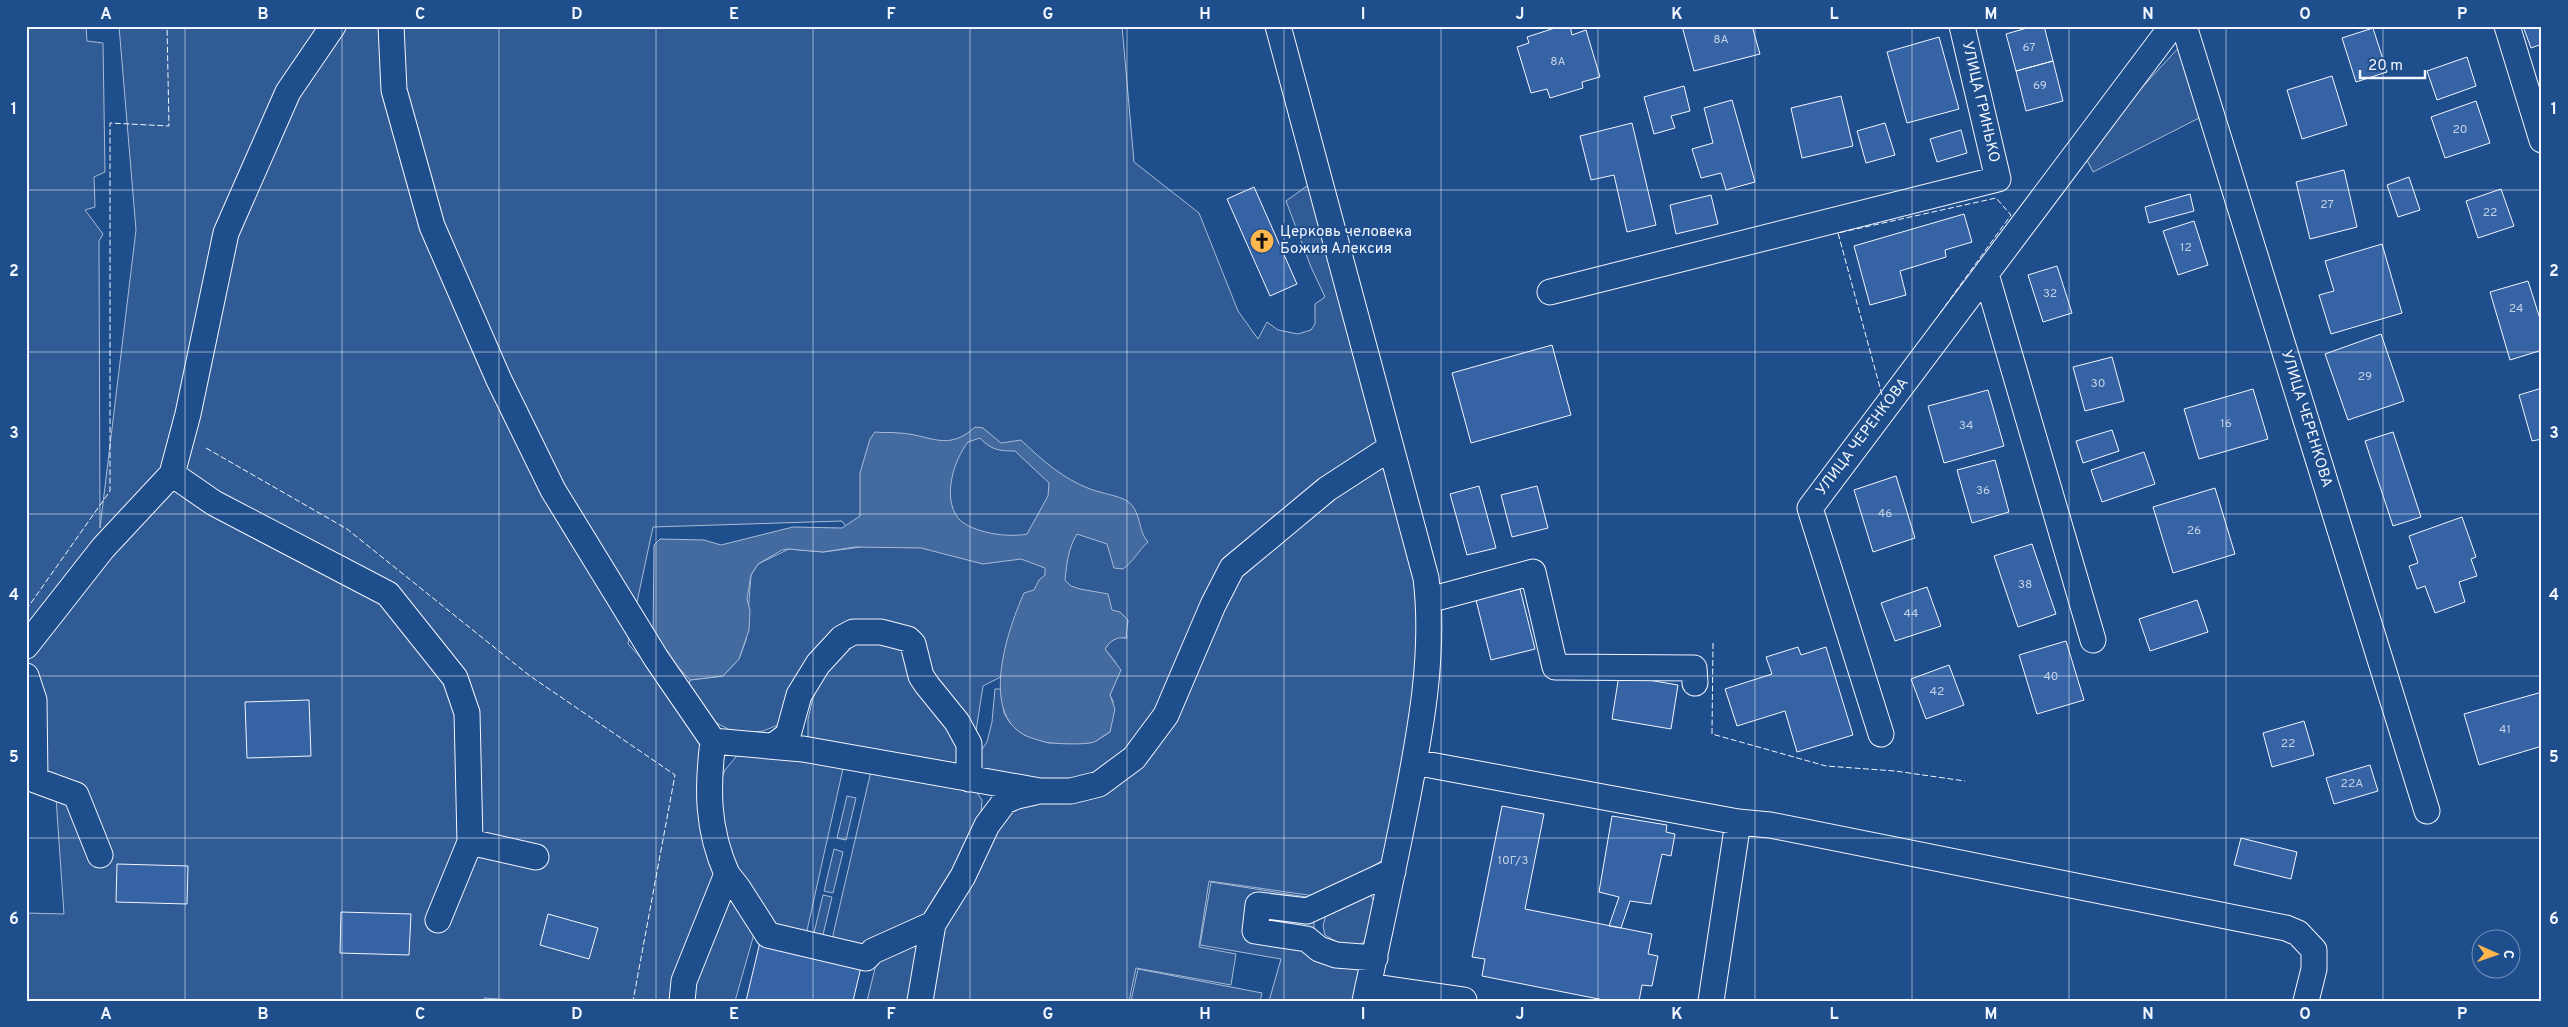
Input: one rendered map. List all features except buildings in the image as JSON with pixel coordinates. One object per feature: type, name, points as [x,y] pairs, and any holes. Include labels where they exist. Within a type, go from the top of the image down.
[{"type":"street","points":[[26,646],[104,548],[172,474],[188,414],[226,233],[288,92],[333,26]]},
{"type":"street","points":[[391,26],[394,90],[432,226],[499,380],[553,490],[656,658],[713,741],[708,776],[709,799],[716,850],[727,874],[768,935],[866,958],[873,951],[933,924]]},
{"type":"street","points":[[1278,26],[1426,578],[1429,600],[1428,651],[1414,762],[1367,993],[1464,1000]]},
{"type":"street","name":"УЛИЦА ГРИНЬКО","points":[[1550,292],[1998,179],[1962,26]]},
{"type":"street","name":"УЛИЦА ЧЕРЕНКОВА","points":[[1880,734],[1810,508],[2172,26]]},
{"type":"street","name":"УЛИЦА ЧЕРЕНКОВА","points":[[2184,26],[2427,811]]},
{"type":"street","points":[[2507,26],[2542,140]]},
{"type":"street","points":[[1986,274],[2093,640]]},
{"type":"street","points":[[713,741],[773,746],[1040,791],[1071,791],[1100,784],[1134,758],[1166,715],[1213,605],[1232,568],[1327,489],[1390,448]]},
{"type":"street","points":[[172,474],[214,503],[388,594],[455,678],[467,713],[470,842],[438,920]]},
{"type":"street","points":[[1429,600],[1533,572],[1554,667],[1694,668],[1695,682]]},
{"type":"street","points":[[773,746],[788,735],[799,695],[818,664],[842,638],[853,632],[880,632],[908,638],[913,644],[921,676],[926,685],[957,722],[969,744],[969,779]]},
{"type":"street","points":[[26,676],[34,700],[35,780],[76,795],[100,855]]},
{"type":"street","points":[[1414,762],[1738,822],[1770,825],[2286,928],[2298,933],[2314,950],[2314,969],[2306,1001]]},
{"type":"street","points":[[920,1001],[933,924],[963,876],[987,825],[999,808],[1017,796],[1040,791]]},
{"type":"street","points":[[1711,1001],[1738,822]]},
{"type":"street","points":[[470,842],[536,857]]},
{"type":"street","points":[[1375,958],[1336,955],[1319,949],[1307,940],[1255,931],[1258,905],[1307,911],[1393,871]]},
{"type":"street","points":[[682,1001],[684,982],[727,874]]},
{"type":"shaded area","points":[[26,26],[86,26],[87,41],[103,43],[105,172],[94,177],[95,207],[85,210],[103,234],[99,241],[100,528],[136,230],[119,26],[1122,26],[1134,162],[1199,213],[1238,311],[1258,339],[1267,322],[1278,330],[1298,334],[1311,330],[1315,324],[1315,304],[1325,297],[1311,267],[1286,201],[1314,181],[1380,445],[1276,519],[1146,734],[1084,782],[977,773],[980,752],[987,742],[992,722],[995,689],[1001,689],[1004,713],[1010,723],[1024,735],[1049,743],[1088,743],[1096,741],[1110,732],[1113,701],[1110,695],[1117,678],[1116,663],[1105,649],[1110,642],[1118,637],[1127,638],[1123,615],[983,686],[976,731],[927,663],[861,624],[778,725],[763,731],[746,733],[730,730],[707,718],[687,692],[690,680],[723,676],[739,659],[746,640],[751,575],[758,564],[789,549],[823,552],[861,547],[842,521],[653,527],[628,644],[643,660],[700,743],[714,865],[714,884],[676,1001],[529,1001],[484,998],[489,1001],[26,1001],[26,913],[64,914],[56,798],[26,761]]},
{"type":"shaded area","points":[[2181,45],[2203,116],[2093,172],[2083,152]]},
{"type":"shaded area","points":[[975,427],[983,428],[1001,443],[1021,440],[1045,462],[1070,480],[1090,489],[1124,499],[1135,510],[1142,532],[1148,542],[1123,569],[1114,568],[1107,544],[1077,534],[1067,561],[1065,580],[1071,586],[1108,594],[1112,610],[1120,612],[1128,620],[1126,638],[1114,640],[1105,649],[1121,670],[1110,695],[1115,709],[1110,732],[1090,743],[1049,743],[1023,734],[1017,730],[1007,717],[1002,701],[1000,683],[1006,643],[1024,593],[1034,590],[1039,580],[1045,575],[1045,568],[1021,559],[983,564],[921,548],[855,547],[823,552],[782,550],[758,564],[751,575],[747,599],[750,610],[749,630],[739,659],[723,676],[690,680],[653,640],[654,545],[660,539],[704,540],[721,545],[793,527],[842,528],[860,516],[860,473],[870,439],[875,432],[910,434],[947,441],[965,435]],"holes":[[[980,438],[996,449],[1015,451],[1049,483],[1048,496],[1027,534],[1001,535],[981,531],[964,523],[958,518],[953,509],[950,489],[954,468],[968,442]]]},
{"type":"shaded area","points":[[1386,457],[1416,584],[1419,619],[1412,710],[1383,860],[1348,881],[1315,896],[1209,881],[1199,947],[1236,954],[1231,985],[1136,968],[1129,1001],[930,1001],[946,919],[988,841],[1014,809],[1107,787],[1239,577]]},
{"type":"shaded area","points":[[849,643],[899,645],[951,725],[962,770],[808,742],[808,719],[819,682]]},
{"type":"shaded area","points":[[740,752],[844,764],[806,935],[778,929],[734,865],[720,823],[721,780],[725,770]]},
{"type":"shaded area","points":[[871,771],[975,790],[982,800],[981,814],[959,862],[928,913],[860,949],[835,941],[833,935]]},
{"type":"shaded area","points":[[847,796],[856,798],[846,840],[837,838]]},
{"type":"shaded area","points":[[834,849],[843,852],[833,893],[824,891]]},
{"type":"shaded area","points":[[1211,882],[1313,898],[1315,954],[1360,965],[1354,1001],[1269,1001],[1281,959],[1200,945]]},
{"type":"shaded area","points":[[729,895],[756,927],[735,1001],[693,1001],[691,997]]},
{"type":"shaded area","points":[[823,895],[832,897],[822,939],[813,937]]},
{"type":"shaded area","points":[[1371,895],[1374,902],[1365,941],[1356,947],[1342,945],[1325,935],[1323,926],[1326,914]]},
{"type":"shaded area","points":[[918,942],[912,1001],[867,1001],[878,956]]},
{"type":"shaded area","points":[[1138,969],[1262,993],[1260,1001],[1131,1001]]},
{"type":"fence","points":[[26,610],[110,491],[110,123],[169,126],[167,26]]},
{"type":"fence","points":[[1882,395],[1838,233],[1996,198],[2011,215],[1940,313]]},
{"type":"fence","points":[[206,448],[347,529],[530,676],[675,775],[633,1001]]},
{"type":"fence","points":[[1713,643],[1712,734],[1826,766],[1895,771],[1965,781]]},
{"type":"place","name":"Церковь человека Божия Алексия","points":[[1262,241]]}]
